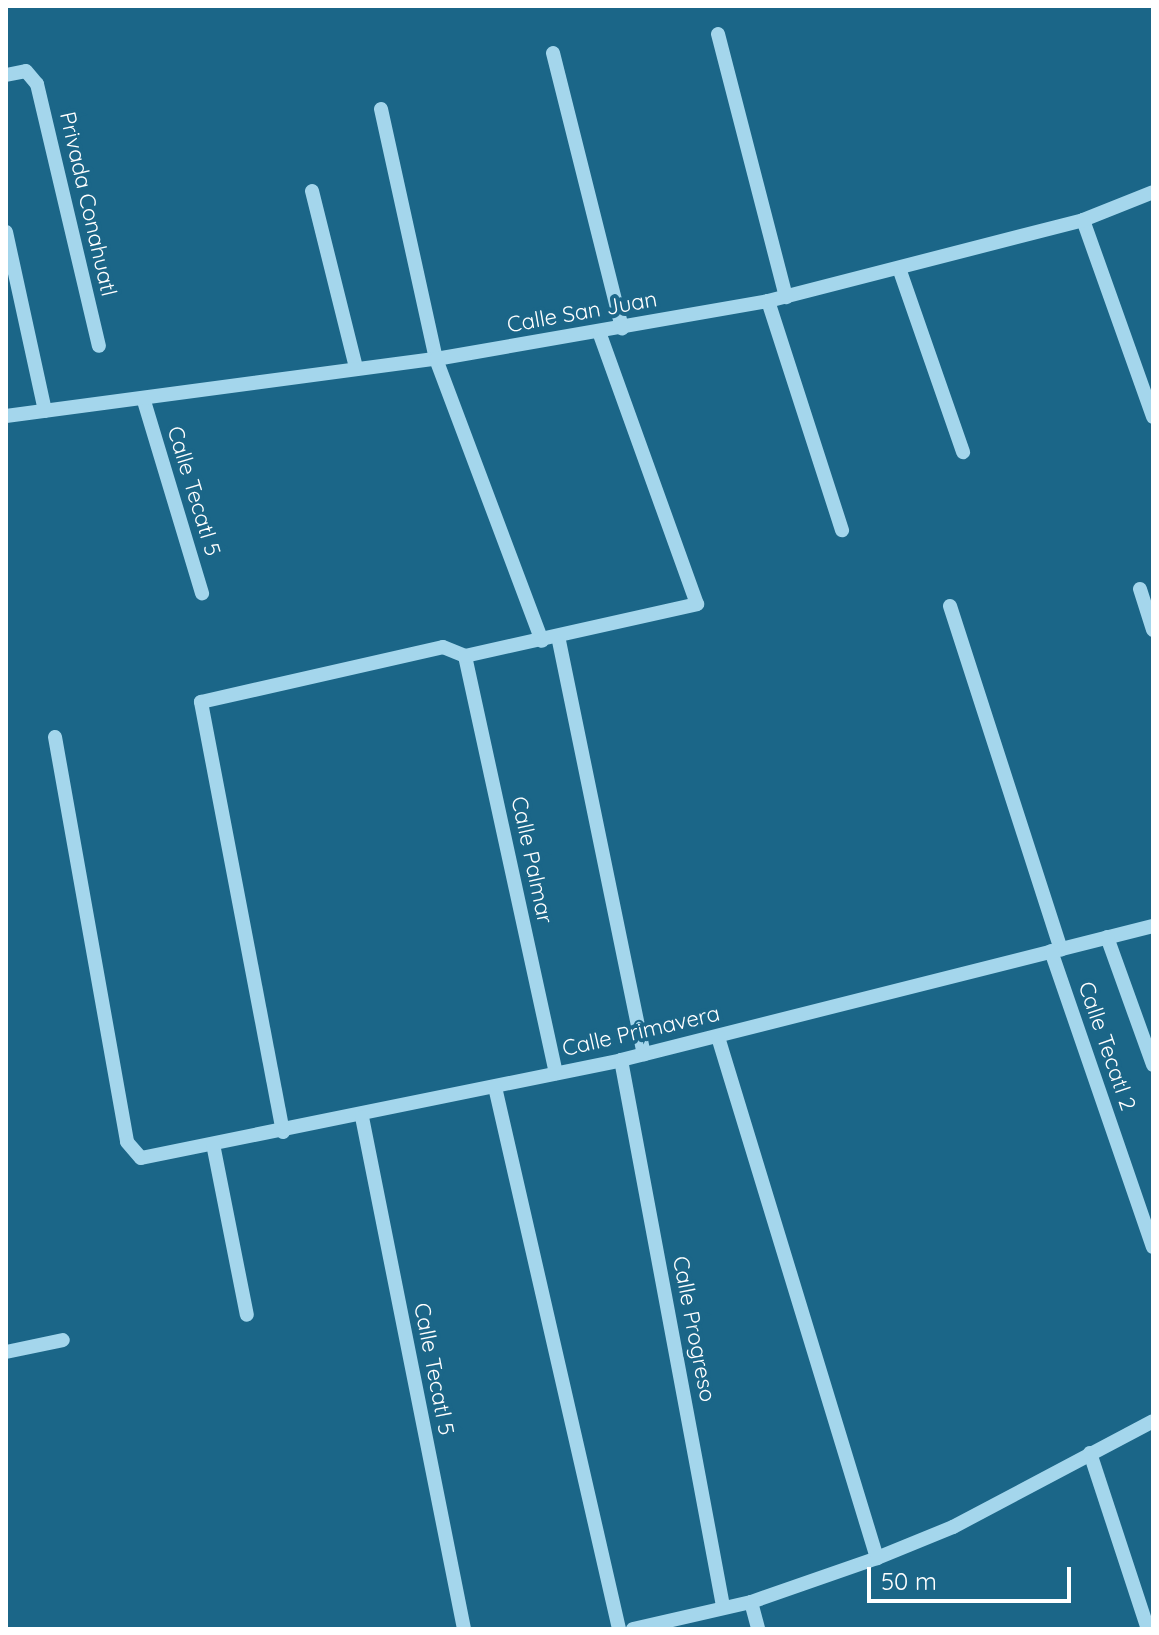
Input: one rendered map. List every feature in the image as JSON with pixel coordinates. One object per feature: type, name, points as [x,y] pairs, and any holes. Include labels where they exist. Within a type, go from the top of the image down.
[{"type":"street","points":[[718,34],[786,297]]},
{"type":"street","points":[[553,53],[622,328]]},
{"type":"street","name":"Privada Conahuatl","points":[[6,75],[32,73],[99,346]]},
{"type":"street","points":[[381,109],[436,359],[542,641]]},
{"type":"street","points":[[312,191],[356,368]]},
{"type":"street","name":"Calle San Juan","points":[[6,416],[144,401],[356,368],[436,359],[768,301],[900,271],[1083,220],[1153,192]]},
{"type":"street","points":[[1083,220],[1153,417]]},
{"type":"street","points":[[6,232],[45,411]]},
{"type":"street","points":[[900,271],[963,452]]},
{"type":"street","points":[[768,301],[842,530]]},
{"type":"street","points":[[283,1132],[201,702],[443,647],[465,656],[697,604],[599,332]]},
{"type":"street","name":"Calle Tecatl 5","points":[[144,401],[202,593]]},
{"type":"street","points":[[1140,589],[1153,630]]},
{"type":"street","name":"Calle Tecatl 2","points":[[950,606],[1056,950],[1153,1247]]},
{"type":"street","points":[[558,636],[644,1054]]},
{"type":"street","name":"Calle Palmar","points":[[465,656],[556,1073]]},
{"type":"street","name":"Calle Primavera","points":[[55,737],[134,1155],[362,1117],[621,1060],[1153,926]]},
{"type":"street","points":[[1107,937],[1153,1065]]},
{"type":"street","points":[[718,1037],[877,1558]]},
{"type":"street","name":"Calle Progreso","points":[[621,1060],[723,1606]]},
{"type":"street","points":[[495,1087],[619,1629]]},
{"type":"street","name":"Calle Tecatl 5","points":[[362,1117],[464,1629]]},
{"type":"street","points":[[213,1144],[247,1315]]},
{"type":"street","points":[[6,1352],[63,1340]]},
{"type":"street","points":[[633,1629],[751,1602],[877,1558],[953,1527],[1153,1421]]},
{"type":"street","points":[[1090,1453],[1148,1629]]},
{"type":"street","points":[[751,1602],[758,1629]]}]
